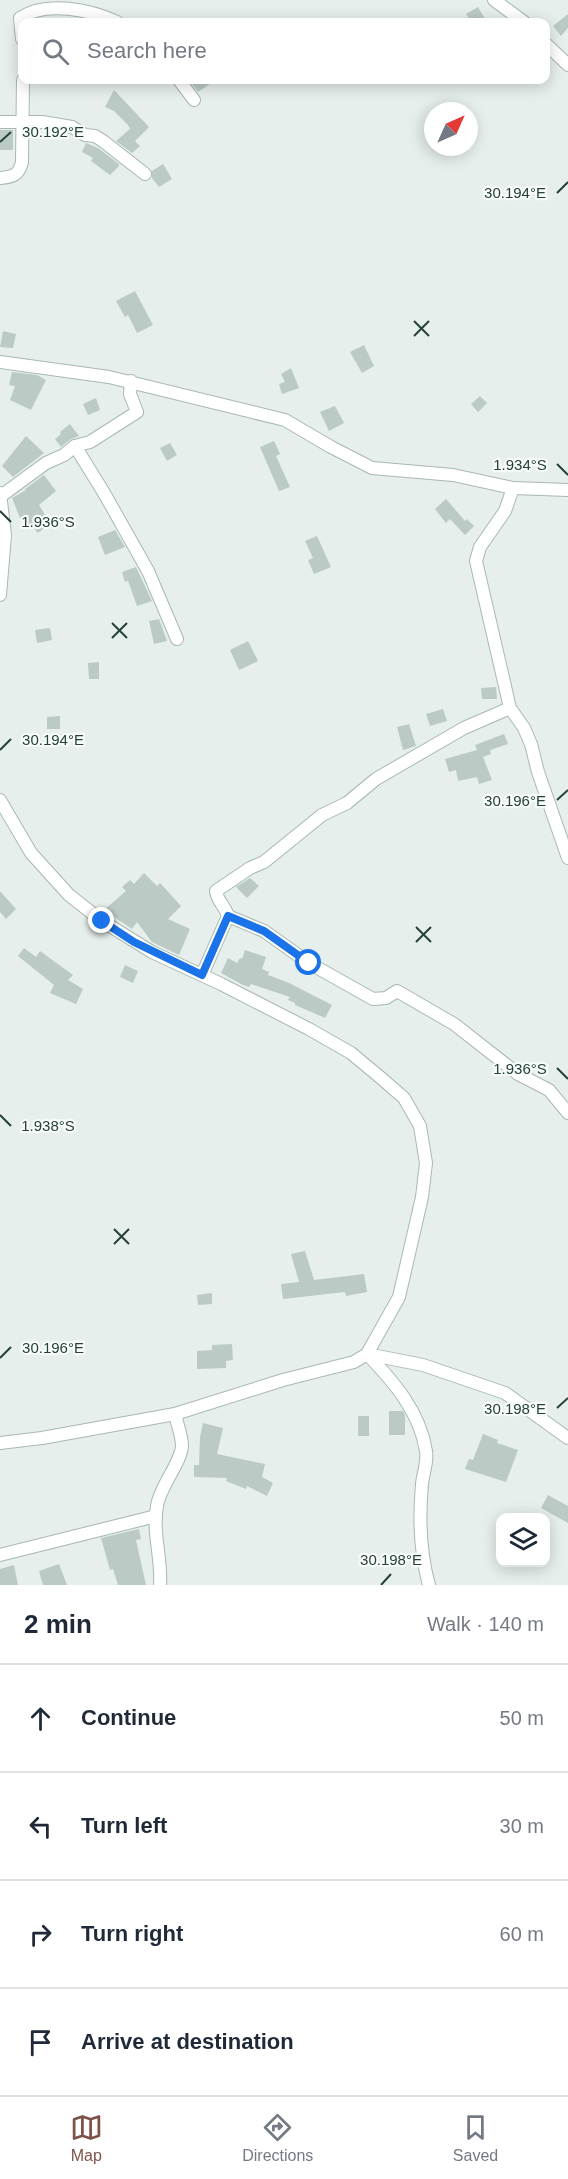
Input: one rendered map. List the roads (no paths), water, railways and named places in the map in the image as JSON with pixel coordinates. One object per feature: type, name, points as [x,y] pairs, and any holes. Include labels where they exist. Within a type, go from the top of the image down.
[{"type":"street","points":[[494,0],[519,18]]},
{"type":"street","points":[[20,18],[25,14],[50,7],[97,13],[108,18]]},
{"type":"street","points":[[550,48],[568,65]]},
{"type":"street","points":[[0,178],[12,177],[20,172],[23,84]]},
{"type":"street","points":[[182,84],[194,100]]},
{"type":"street","points":[[0,122],[42,122],[72,127],[85,135],[95,136],[145,174]]},
{"type":"street","points":[[0,362],[79,371],[131,381],[285,420],[339,452],[372,468],[453,475],[513,488],[568,489]]},
{"type":"street","points":[[0,595],[4,535],[1,494],[45,463],[64,455],[75,446],[90,442],[137,412],[130,394],[131,381]]},
{"type":"street","points":[[75,446],[148,571],[177,639]]},
{"type":"street","points":[[513,488],[504,511],[480,547],[477,561],[510,708],[524,728],[531,744],[538,772],[568,858]]},
{"type":"street","points":[[202,975],[228,916],[226,908],[216,896],[216,891],[220,887],[264,862],[322,815],[347,803],[376,779],[464,728],[510,708]]},
{"type":"street","points":[[0,800],[31,853],[69,895],[102,921],[134,942],[309,1029],[351,1053],[404,1098],[420,1126],[426,1163],[422,1197],[399,1297],[367,1354],[354,1362],[283,1380],[175,1414],[42,1438],[0,1443]]},
{"type":"street","points":[[228,916],[264,931],[317,968],[374,999],[386,998],[397,991],[422,1004],[454,1024],[518,1074],[549,1090],[568,1113]]},
{"type":"street","points":[[367,1354],[423,1365],[505,1393],[568,1438]]},
{"type":"street","points":[[367,1354],[395,1383],[419,1423],[427,1454],[422,1484],[422,1551],[429,1585]]},
{"type":"street","points":[[160,1585],[161,1571],[155,1534],[156,1516],[159,1497],[165,1481],[180,1456],[182,1446],[175,1414]]},
{"type":"street","points":[[0,1555],[156,1516]]}]
